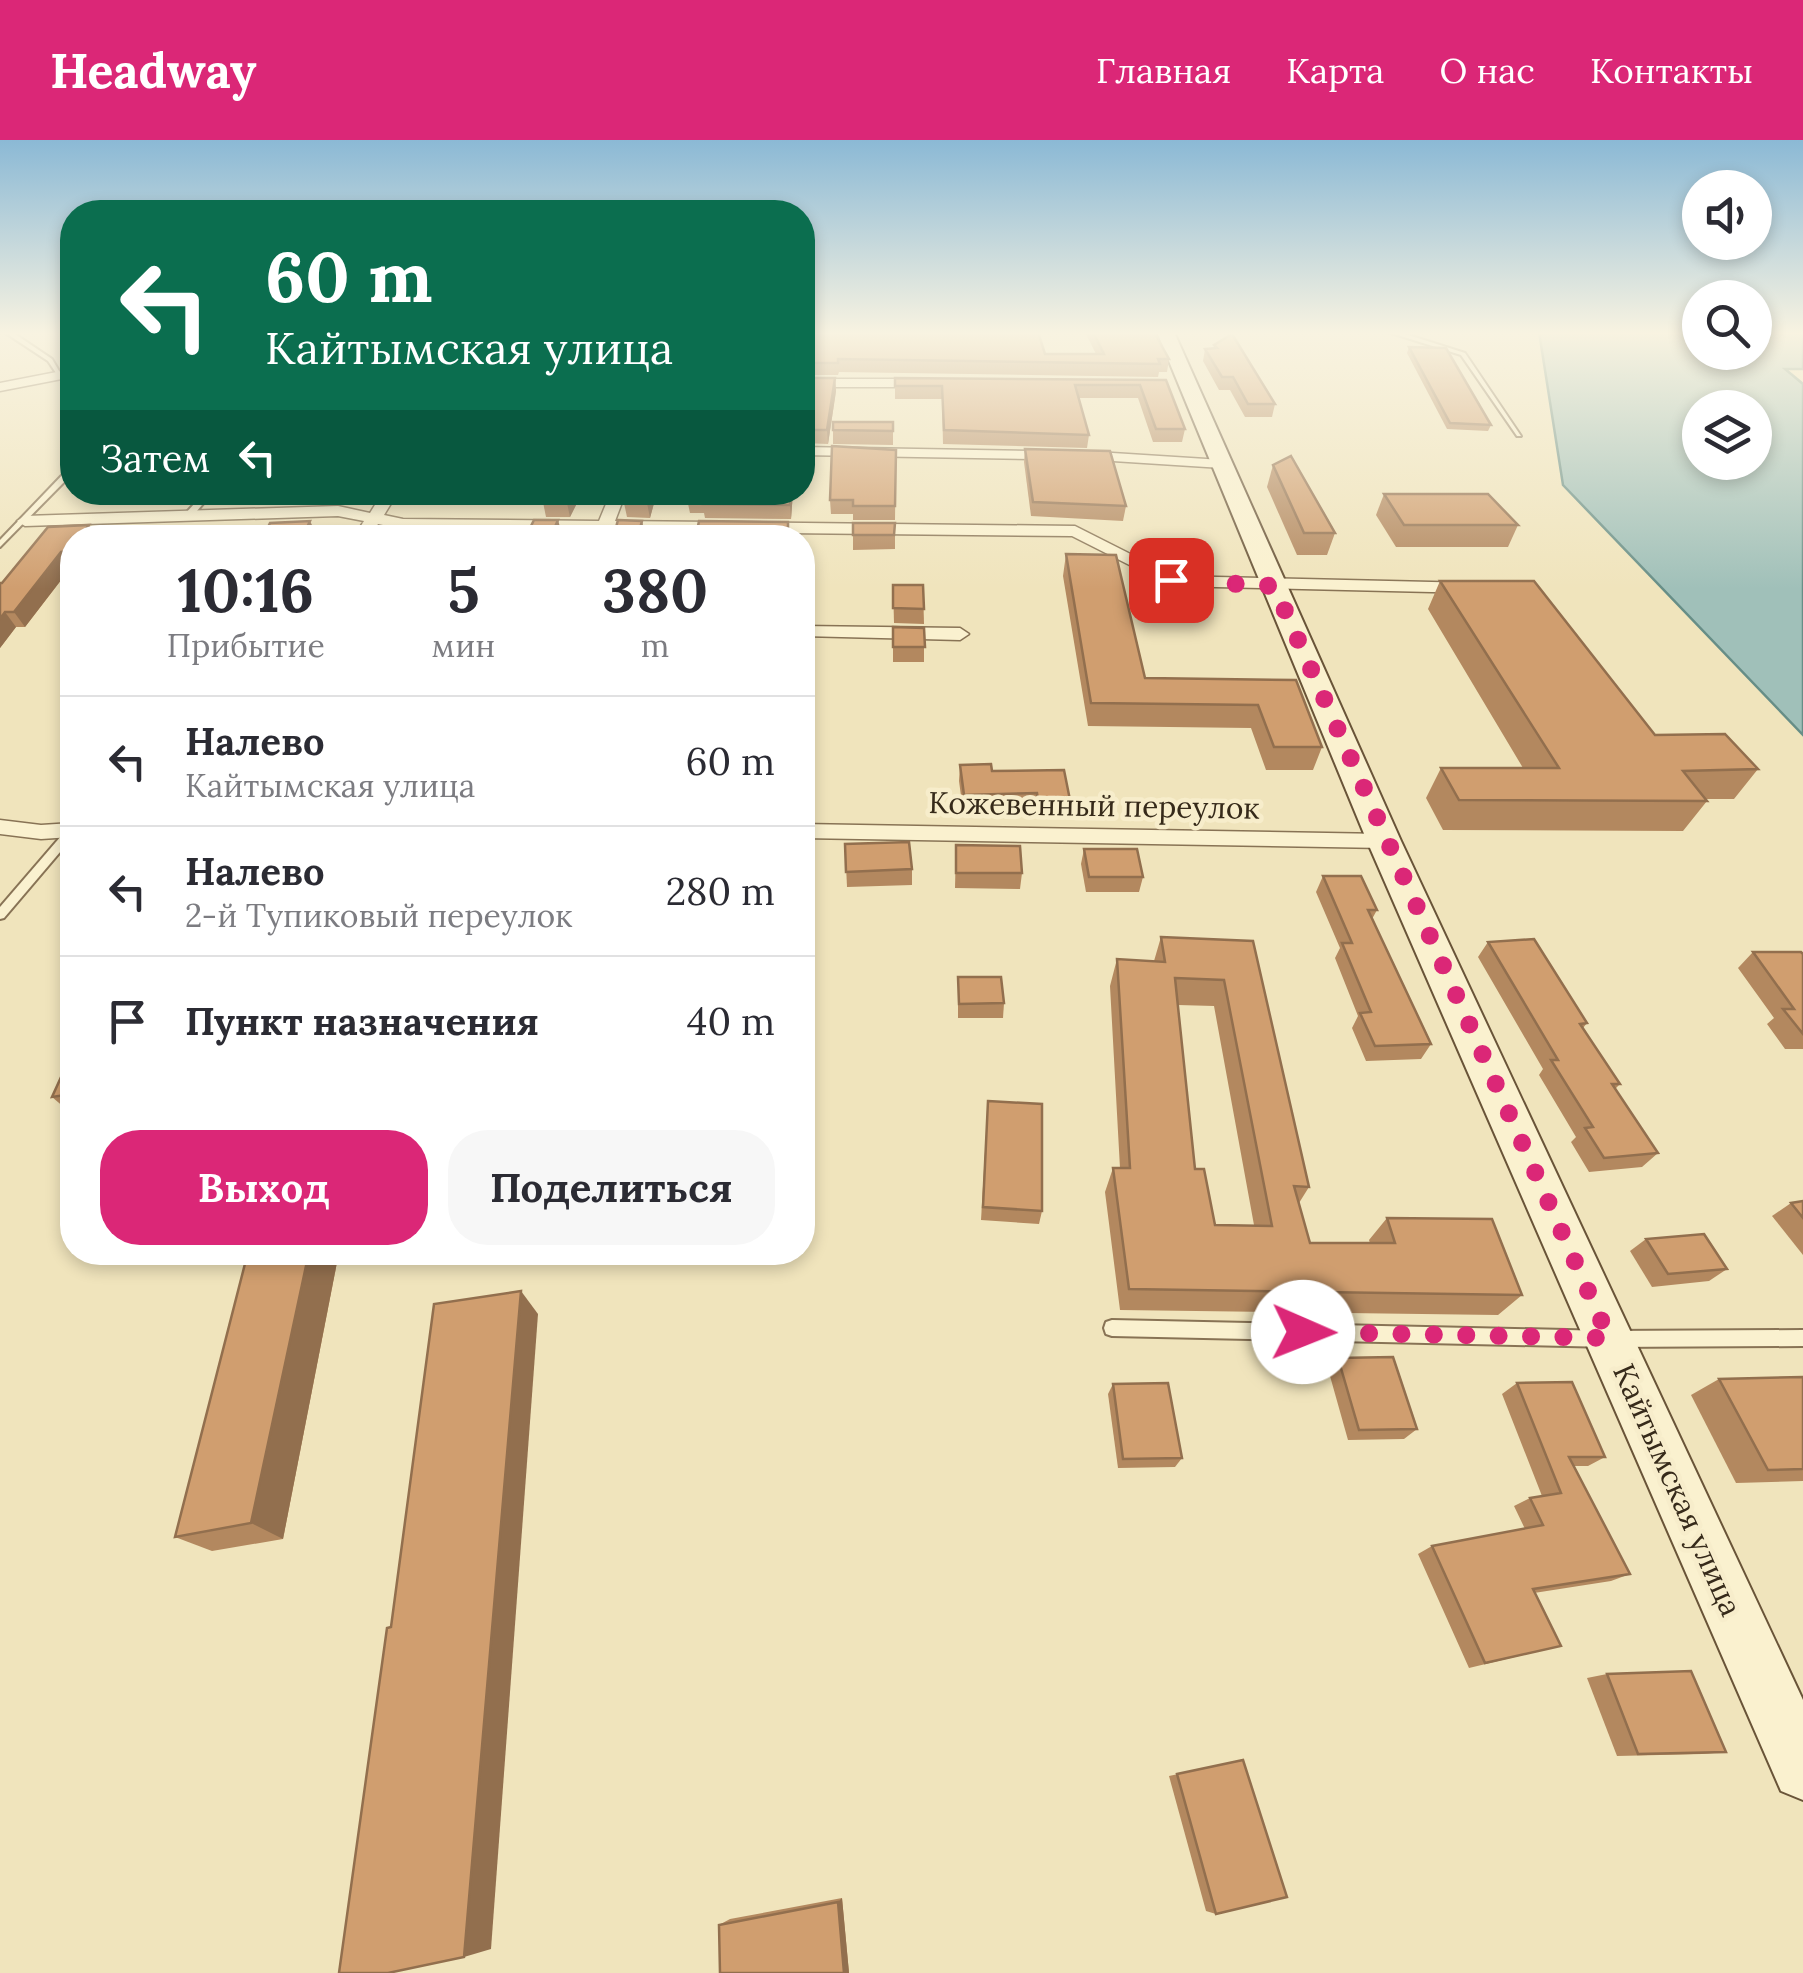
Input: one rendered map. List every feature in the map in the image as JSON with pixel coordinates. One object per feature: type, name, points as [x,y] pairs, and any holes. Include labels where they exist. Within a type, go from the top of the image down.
[{"type":"street","name":"Кайтымская улица","points":[[1196,418],[1222,464],[1384,841],[1803,1769]]},
{"type":"street","points":[[815,452],[1096,456],[1222,464]]},
{"type":"street","points":[[368,525],[381,505]]},
{"type":"street","points":[[25,521],[338,511],[428,525]]},
{"type":"street","points":[[815,532],[1075,531],[1171,580],[1274,586],[1490,588]]},
{"type":"street","points":[[815,632],[960,634]]},
{"type":"street","points":[[0,827],[60,831]]},
{"type":"street","name":"Кожевенный переулок","points":[[815,832],[1384,841]]},
{"type":"lane","points":[[1507,418],[1519,435]]},
{"type":"lane","points":[[0,545],[60,483]]},
{"type":"lane","points":[[188,516],[198,505]]},
{"type":"lane","points":[[0,915],[60,845]]},
{"type":"lane","points":[[1112,1328],[1803,1338]]},
{"type":"water","points":[[1552,418],[1682,418],[1682,480],[1772,480],[1772,418],[1803,418],[1803,735],[1563,485]]},
{"type":"building","points":[[815,418],[829,418],[827,430],[815,430]]},
{"type":"building","points":[[943,418],[1084,418],[1089,435],[944,430]]},
{"type":"building","points":[[1152,418],[1181,418],[1185,429],[1156,429]]},
{"type":"building","points":[[1447,418],[1487,418],[1491,425],[1450,423]]},
{"type":"building","points":[[833,422],[893,422],[893,431],[833,430]]},
{"type":"building","points":[[832,446],[896,450],[895,506],[853,506],[853,500],[830,500]]},
{"type":"building","points":[[1025,449],[1110,451],[1126,506],[1033,502]]},
{"type":"building","points":[[1291,456],[1335,533],[1304,533],[1273,465]]},
{"type":"building","points":[[1384,494],[1488,494],[1518,525],[1404,525]]},
{"type":"building","points":[[534,520],[558,520],[556,525],[532,525]]},
{"type":"building","points":[[618,520],[642,521],[641,525],[617,525]]},
{"type":"building","points":[[310,521],[308,525],[270,523]]},
{"type":"building","points":[[699,521],[788,522],[788,525],[698,525]]},
{"type":"building","points":[[853,523],[895,523],[894,535],[853,535]]},
{"type":"building","points":[[60,526],[60,553],[14,612],[5,612],[0,619],[0,583],[48,527]]},
{"type":"building","points":[[1066,554],[1116,555],[1145,678],[1296,680],[1322,747],[1274,747],[1258,705],[1091,703]]},
{"type":"building","points":[[1440,581],[1534,581],[1655,735],[1725,734],[1758,769],[1683,771],[1707,801],[1459,800],[1441,768],[1559,768]]},
{"type":"building","points":[[893,585],[923,585],[924,609],[893,608]]},
{"type":"building","points":[[893,627],[924,628],[925,647],[893,647]]},
{"type":"building","points":[[991,764],[992,771],[1064,770],[1070,800],[1038,800],[1037,793],[964,795],[960,765]]},
{"type":"building","points":[[909,842],[912,869],[846,872],[845,844]]},
{"type":"building","points":[[956,845],[1020,846],[1022,873],[956,873]]},
{"type":"building","points":[[1084,849],[1137,849],[1143,877],[1089,877]]},
{"type":"building","points":[[1323,876],[1361,876],[1377,910],[1368,910],[1431,1044],[1375,1046],[1360,1013],[1371,1012],[1342,943],[1352,943]]},
{"type":"building","points":[[1161,937],[1253,941],[1309,1187],[1294,1186],[1310,1243],[1395,1243],[1387,1218],[1492,1219],[1522,1295],[1129,1289],[1113,1168],[1130,1168],[1117,959],[1165,962]],"holes":[[[1175,978],[1224,980],[1272,1226],[1215,1225],[1204,1169],[1195,1169]]]},
{"type":"building","points":[[1534,939],[1587,1023],[1580,1024],[1620,1084],[1612,1084],[1658,1153],[1604,1158],[1585,1128],[1593,1127],[1551,1060],[1558,1060],[1488,942]]},
{"type":"building","points":[[1753,952],[1803,954],[1803,1034],[1783,1009],[1794,1009]]},
{"type":"building","points":[[958,977],[1001,977],[1004,1003],[959,1004]]},
{"type":"building","points":[[60,1079],[60,1096],[52,1097]]},
{"type":"building","points":[[988,1101],[1042,1104],[1042,1211],[983,1207]]},
{"type":"building","points":[[1803,1201],[1803,1218],[1791,1203]]},
{"type":"building","points":[[1704,1234],[1727,1269],[1668,1274],[1646,1239]]},
{"type":"building","points":[[245,1265],[306,1265],[251,1523],[175,1537]]},
{"type":"building","points":[[521,1291],[464,1957],[388,1973],[339,1973],[434,1304]]},
{"type":"building","points":[[1393,1357],[1417,1429],[1359,1430],[1338,1358]]},
{"type":"building","points":[[1803,1377],[1803,1469],[1768,1470],[1719,1379]]},
{"type":"building","points":[[1572,1382],[1605,1457],[1569,1457],[1630,1574],[1533,1589],[1561,1646],[1485,1663],[1432,1546],[1543,1525],[1530,1498],[1561,1493],[1517,1383]]},
{"type":"building","points":[[1168,1383],[1182,1458],[1123,1459],[1113,1384]]},
{"type":"building","points":[[1691,1671],[1726,1752],[1638,1754],[1607,1674]]},
{"type":"building","points":[[1243,1760],[1287,1897],[1216,1914],[1177,1774]]},
{"type":"building","points":[[838,1902],[844,1973],[720,1973],[719,1925]]},
{"type":"route","points":[[1171,580],[1274,586],[1384,841],[1609,1338],[1303,1332]]}]
